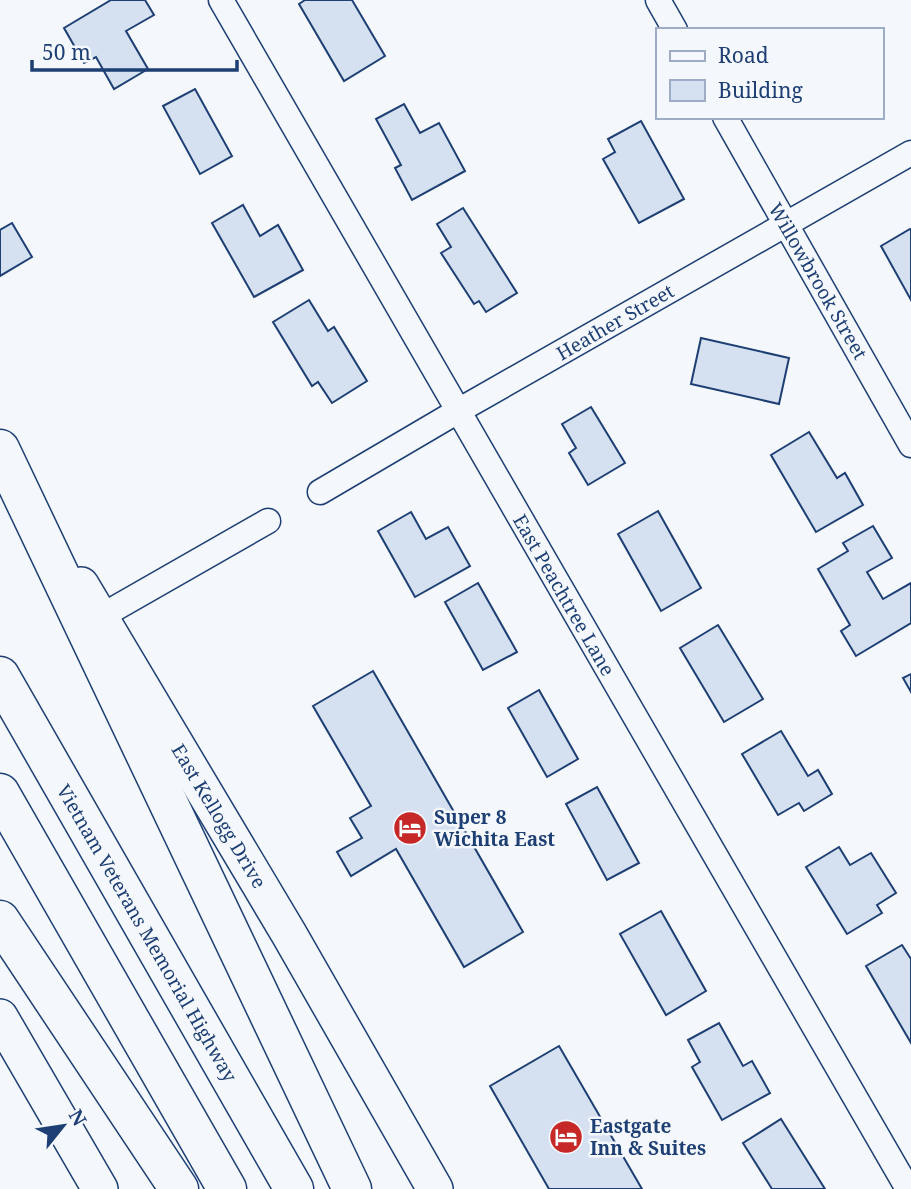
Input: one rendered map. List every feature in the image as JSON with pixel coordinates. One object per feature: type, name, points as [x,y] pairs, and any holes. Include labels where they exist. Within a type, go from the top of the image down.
[{"type":"highway","points":[[0,447],[352,1189]]},
{"type":"highway","name":"Vietnam Veterans Memorial Highway","points":[[0,676],[294,1189]]},
{"type":"highway","points":[[0,793],[227,1189]]},
{"type":"highway","points":[[0,920],[179,1189]]},
{"type":"main road","name":"East Kellogg Drive","points":[[0,447],[289,934],[435,1189]]},
{"type":"main road","points":[[0,1017],[100,1189]]},
{"type":"street","name":"East Peachtree Lane","points":[[221,0],[908,1189]]},
{"type":"street","points":[[658,0],[674,28]]},
{"type":"street","name":"Willowbrook Street","points":[[726,119],[911,444]]},
{"type":"street","name":"Heather Street","points":[[320,492],[911,153]]},
{"type":"street","points":[[100,617],[268,521]]},
{"type":"building","points":[[111,0],[145,0],[154,15],[126,31],[148,69],[114,89],[96,57],[84,63],[64,28]]},
{"type":"building","points":[[305,0],[352,0],[385,56],[344,81],[299,4]]},
{"type":"building","points":[[195,89],[232,156],[200,174],[163,106]]},
{"type":"building","points":[[404,104],[420,133],[439,123],[465,171],[412,200],[395,168],[401,165],[376,119]]},
{"type":"building","points":[[641,121],[684,199],[639,223],[603,159],[615,152],[608,139]]},
{"type":"building","points":[[243,205],[260,236],[278,225],[303,270],[254,297],[212,223]]},
{"type":"building","points":[[463,208],[517,293],[486,312],[479,301],[474,304],[441,253],[451,247],[437,224]]},
{"type":"building","points":[[12,223],[32,257],[0,276],[0,230]]},
{"type":"building","points":[[911,230],[911,300],[881,246]]},
{"type":"building","points":[[309,300],[328,331],[334,327],[367,381],[332,403],[318,382],[312,386],[273,322]]},
{"type":"building","points":[[701,338],[789,358],[779,404],[691,384]]},
{"type":"building","points":[[591,407],[625,463],[588,485],[569,453],[576,448],[562,424]]},
{"type":"building","points":[[809,432],[837,478],[845,473],[863,505],[816,532],[771,455]]},
{"type":"building","points":[[658,511],[701,588],[661,611],[618,534]]},
{"type":"building","points":[[411,512],[426,539],[448,527],[470,566],[415,597],[378,531]]},
{"type":"building","points":[[873,526],[892,558],[867,572],[883,599],[911,583],[911,623],[856,656],[841,631],[850,625],[818,569],[848,551],[843,543]]},
{"type":"building","points":[[478,583],[517,652],[483,670],[445,602]]},
{"type":"building","points":[[718,625],[763,699],[724,722],[680,648]]},
{"type":"building","name":"Super 8 Wichita East","points":[[373,671],[523,932],[464,967],[396,849],[351,876],[337,852],[362,838],[350,818],[371,806],[313,706]]},
{"type":"building","points":[[911,674],[911,692],[903,678]]},
{"type":"building","points":[[539,690],[578,759],[547,777],[508,708]]},
{"type":"building","points":[[781,731],[808,776],[818,770],[832,794],[804,811],[799,803],[778,815],[742,754]]},
{"type":"building","points":[[597,787],[639,863],[607,880],[566,804]]},
{"type":"building","points":[[839,847],[850,865],[871,853],[896,893],[877,905],[882,913],[847,934],[806,867]]},
{"type":"building","points":[[661,911],[706,991],[666,1015],[620,934]]},
{"type":"building","points":[[902,945],[911,959],[911,1043],[866,966]]},
{"type":"building","points":[[719,1023],[743,1066],[752,1061],[770,1093],[722,1120],[692,1067],[700,1062],[688,1040]]},
{"type":"building","name":"Eastgate Inn & Suites","points":[[559,1046],[642,1189],[549,1189],[490,1086]]},
{"type":"building","points":[[781,1119],[825,1189],[772,1189],[743,1143]]},
{"type":"place","name":"Super 8 Wichita East","points":[[410,828]]},
{"type":"place","name":"Eastgate Inn & Suites","points":[[566,1137]]}]
